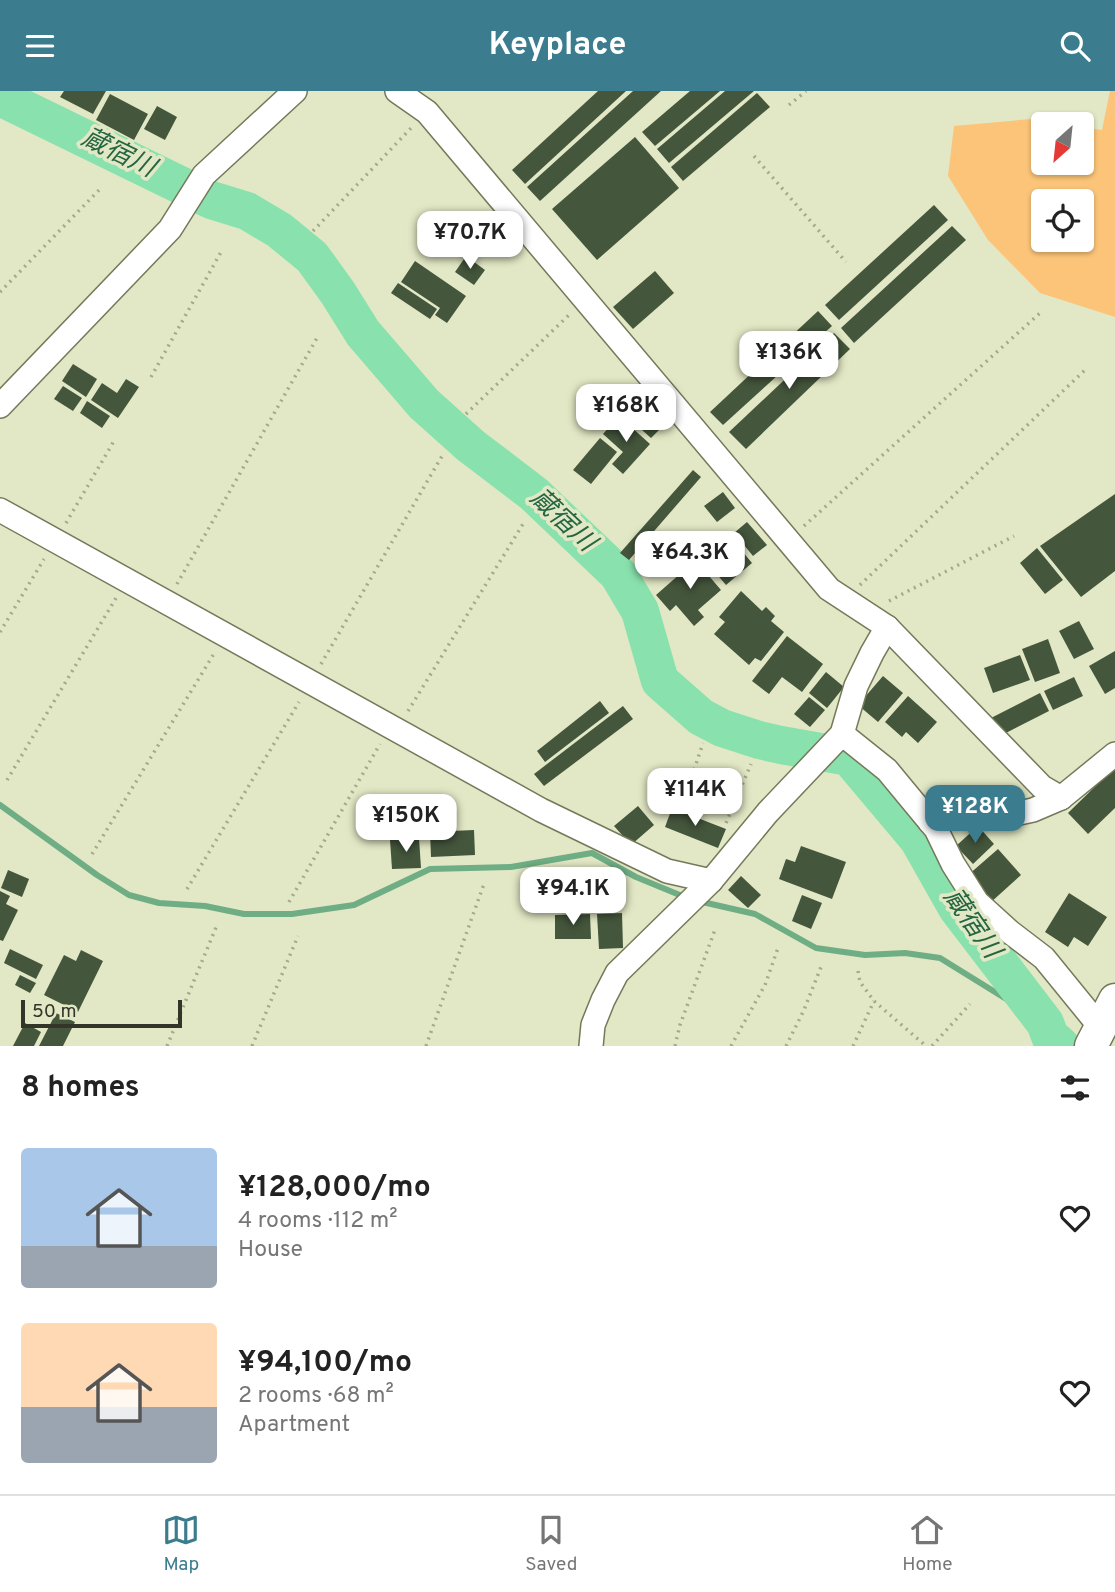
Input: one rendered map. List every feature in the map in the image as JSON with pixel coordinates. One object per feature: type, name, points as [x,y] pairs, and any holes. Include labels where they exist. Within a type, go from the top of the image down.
[{"type":"street","points":[[0,406],[170,229],[204,175],[295,91]]},
{"type":"street","points":[[397,91],[427,112],[829,589],[887,627],[1042,787],[1062,798]]},
{"type":"street","points":[[0,510],[541,810],[667,871],[711,881]]},
{"type":"street","points":[[591,1046],[593,1024],[617,973],[711,881],[768,812],[842,734],[856,686],[887,627]]},
{"type":"street","points":[[842,734],[887,770],[936,829],[953,864],[977,902],[1044,958],[1102,1025]]},
{"type":"street","points":[[930,822],[969,814],[1005,816],[1033,810],[1062,798],[1115,754]]},
{"type":"path","points":[[789,104],[806,91]]},
{"type":"path","points":[[313,231],[413,125]]},
{"type":"path","points":[[754,156],[846,262]]},
{"type":"path","points":[[0,292],[101,188]]},
{"type":"path","points":[[151,377],[221,252]]},
{"type":"path","points":[[466,414],[577,307]]},
{"type":"path","points":[[795,535],[1040,313]]},
{"type":"path","points":[[173,592],[317,338]]},
{"type":"path","points":[[854,591],[1086,369]]},
{"type":"path","points":[[61,531],[114,441]]},
{"type":"path","points":[[316,671],[442,456]]},
{"type":"path","points":[[403,719],[523,524]]},
{"type":"path","points":[[889,602],[1014,535]]},
{"type":"path","points":[[0,632],[49,550]]},
{"type":"path","points":[[7,780],[120,590]]},
{"type":"path","points":[[92,854],[218,648]]},
{"type":"path","points":[[187,889],[302,698]]},
{"type":"path","points":[[683,803],[703,743]]},
{"type":"path","points":[[289,902],[380,744]]},
{"type":"path","points":[[726,823],[751,764]]},
{"type":"path","points":[[426,1046],[484,884]]},
{"type":"path","points":[[167,1046],[217,925]]},
{"type":"path","points":[[676,1046],[680,1025],[716,927]]},
{"type":"path","points":[[252,1046],[298,936]]},
{"type":"path","points":[[731,1046],[765,985],[778,948]]},
{"type":"path","points":[[786,1046],[821,967]]},
{"type":"path","points":[[859,971],[860,982],[874,1001],[926,1046]]},
{"type":"path","points":[[853,1046],[874,1001]]},
{"type":"path","points":[[932,1046],[971,1004]]},
{"type":"shaded area","points":[[1110,91],[1115,91],[1115,317],[1040,293],[988,240],[948,176],[954,126],[1031,119],[1031,175],[1094,175],[1094,129],[1102,130]]},
{"type":"building","points":[[64,91],[106,91],[93,114],[60,97]]},
{"type":"building","points":[[598,91],[626,91],[525,184],[512,170]]},
{"type":"building","points":[[633,91],[661,91],[540,201],[527,187]]},
{"type":"building","points":[[690,91],[720,91],[655,146],[642,132]]},
{"type":"building","points":[[725,91],[754,91],[669,163],[657,149]]},
{"type":"building","points":[[757,93],[770,107],[683,181],[671,167]]},
{"type":"building","points":[[110,94],[148,114],[134,140],[96,120]]},
{"type":"building","points":[[157,106],[177,117],[165,140],[144,129]]},
{"type":"building","points":[[635,137],[679,188],[597,260],[552,209]]},
{"type":"building","points":[[934,205],[948,220],[839,320],[825,305]]},
{"type":"building","points":[[952,226],[966,240],[854,343],[841,328]]},
{"type":"building","points":[[466,256],[485,270],[474,285],[455,272]]},
{"type":"building","points":[[415,261],[466,296],[447,323],[435,315],[440,308],[401,282]]},
{"type":"building","points":[[655,271],[674,293],[633,329],[613,307]]},
{"type":"building","points":[[398,283],[437,309],[430,319],[391,293]]},
{"type":"building","points":[[818,311],[832,326],[723,425],[710,412]]},
{"type":"building","points":[[834,333],[850,349],[746,449],[729,432]]},
{"type":"building","points":[[73,364],[97,379],[86,397],[62,381]]},
{"type":"building","points":[[126,379],[139,387],[118,418],[91,400],[102,383],[117,393]]},
{"type":"building","points":[[63,386],[82,398],[73,411],[54,399]]},
{"type":"building","points":[[637,395],[667,422],[651,438],[622,412]]},
{"type":"building","points":[[87,401],[110,416],[102,428],[80,413]]},
{"type":"building","points":[[619,416],[650,444],[623,474],[612,464],[623,452],[603,434]]},
{"type":"building","points":[[600,438],[617,452],[591,484],[573,470]]},
{"type":"building","points":[[693,470],[701,477],[629,560],[620,553]]},
{"type":"building","points":[[723,492],[735,508],[717,522],[704,506]]},
{"type":"building","points":[[1115,494],[1115,571],[1081,597],[1040,546]]},
{"type":"building","points":[[747,522],[767,545],[753,556],[734,533]]},
{"type":"building","points":[[726,532],[752,563],[726,585],[703,558],[710,552],[706,548]]},
{"type":"building","points":[[1037,548],[1063,580],[1045,594],[1020,563]]},
{"type":"building","points":[[691,555],[721,590],[698,610],[704,617],[694,626],[676,605],[670,611],[656,595],[681,573],[677,568]]},
{"type":"building","points":[[741,591],[762,611],[766,607],[775,616],[771,621],[784,632],[761,661],[755,658],[749,665],[714,634],[725,622],[719,617]]},
{"type":"building","points":[[1079,621],[1094,649],[1074,659],[1059,631]]},
{"type":"building","points":[[787,636],[823,664],[802,692],[782,677],[769,694],[752,681]]},
{"type":"building","points":[[1048,639],[1060,673],[1035,682],[1022,649]]},
{"type":"building","points":[[1115,651],[1115,688],[1105,694],[1089,666]]},
{"type":"building","points":[[1020,655],[1030,680],[993,693],[984,668]]},
{"type":"building","points":[[826,672],[844,687],[827,708],[809,693]]},
{"type":"building","points":[[883,676],[903,693],[878,722],[858,705]]},
{"type":"building","points":[[1074,677],[1083,696],[1053,710],[1044,691]]},
{"type":"building","points":[[1040,693],[1049,711],[1000,736],[991,718]]},
{"type":"building","points":[[908,696],[937,722],[918,743],[906,732],[902,737],[885,722]]},
{"type":"building","points":[[809,697],[825,710],[810,727],[794,714]]},
{"type":"building","points":[[600,701],[609,713],[545,762],[537,751]]},
{"type":"building","points":[[623,706],[633,719],[544,786],[534,774]]},
{"type":"building","points":[[1115,767],[1115,808],[1088,834],[1068,813]]},
{"type":"building","points":[[638,806],[654,825],[631,845],[614,826]]},
{"type":"building","points":[[672,808],[726,829],[718,848],[665,827]]},
{"type":"building","points":[[978,826],[994,844],[973,864],[956,846]]},
{"type":"building","points":[[474,830],[475,855],[431,857],[430,832]]},
{"type":"building","points":[[419,838],[421,868],[392,869],[390,840]]},
{"type":"building","points":[[801,846],[846,862],[832,899],[779,879],[786,859],[795,862]]},
{"type":"building","points":[[998,849],[1021,875],[990,903],[967,876]]},
{"type":"building","points":[[8,870],[29,879],[22,897],[1,888]]},
{"type":"building","points":[[741,876],[761,895],[748,908],[728,890]]},
{"type":"building","points":[[0,891],[10,896],[6,904],[18,910],[3,941],[0,940]]},
{"type":"building","points":[[1069,893],[1107,917],[1088,946],[1074,937],[1068,947],[1045,932]]},
{"type":"building","points":[[802,895],[822,903],[811,929],[792,921]]},
{"type":"building","points":[[622,913],[623,948],[599,949],[597,914]]},
{"type":"building","points":[[590,914],[591,939],[555,939],[555,915]]},
{"type":"building","points":[[10,949],[43,965],[36,979],[4,963]]},
{"type":"building","points":[[81,950],[103,961],[78,1012],[44,995],[64,955],[76,961]]},
{"type":"building","points":[[20,975],[36,983],[30,993],[15,985]]},
{"type":"building","points":[[56,1013],[75,1022],[63,1046],[39,1046]]},
{"type":"building","points":[[25,1023],[41,1032],[34,1046],[13,1046]]},
{"type":"waterway","name":"蔵宿川","points":[[0,96],[211,200],[247,211],[279,230],[312,257],[363,333],[424,404],[471,446],[534,494],[618,574],[640,611],[660,681],[701,717],[722,728],[759,740],[849,757],[918,839],[957,908],[1045,1023],[1050,1036],[1061,1046]]},
{"type":"waterway","points":[[0,805],[129,895],[159,903],[205,906],[244,914],[292,914],[354,905],[430,869],[511,867],[592,853],[636,877],[687,898]]},
{"type":"waterway","points":[[698,901],[755,914],[816,948],[865,955],[905,953],[940,958],[1045,1023]]}]
